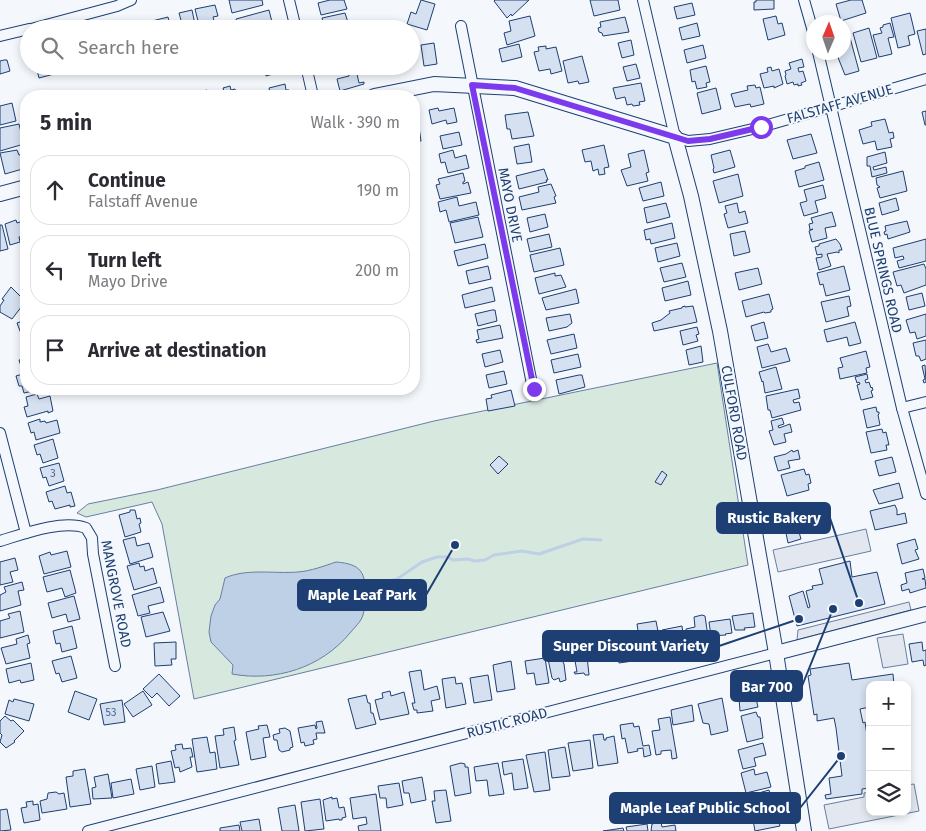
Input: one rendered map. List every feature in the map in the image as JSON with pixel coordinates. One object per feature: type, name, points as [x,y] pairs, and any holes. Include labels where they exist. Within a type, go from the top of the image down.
[{"type":"street","points":[[64,20],[117,6],[131,0]]},
{"type":"street","points":[[289,0],[294,20]]},
{"type":"street","name":"CULFORD ROAD","points":[[643,0],[712,286],[776,653],[804,831]]},
{"type":"street","points":[[804,0],[808,15]]},
{"type":"street","name":"MAYO DRIVE","points":[[461,26],[534,389]]},
{"type":"street","points":[[0,36],[20,31]]},
{"type":"street","name":"BLUE SPRINGS ROAD","points":[[820,60],[902,408],[926,494]]},
{"type":"street","points":[[308,75],[312,90]]},
{"type":"street","name":"FALSTAFF AVENUE","points":[[404,90],[434,84],[515,88],[688,141],[710,139],[761,127],[926,79]]},
{"type":"street","points":[[0,194],[20,189]]},
{"type":"street","points":[[902,408],[926,402]]},
{"type":"street","points":[[0,433],[26,533]]},
{"type":"street","name":"MANGROVE ROAD","points":[[0,542],[26,533],[70,525],[86,528],[92,538],[93,554],[115,666]]},
{"type":"street","name":"RUSTIC ROAD","points":[[88,831],[926,614]]},
{"type":"shaded area","points":[[717,363],[748,565],[194,699],[162,524],[152,502],[86,517],[77,513],[88,504],[157,490],[434,421]]},
{"type":"shaded area","points":[[866,529],[871,551],[778,572],[773,550]]},
{"type":"shaded area","points":[[909,602],[911,610],[797,640],[798,630]]},
{"type":"shaded area","points":[[903,634],[908,664],[883,668],[877,638]]},
{"type":"shaded area","points":[[911,784],[914,784],[919,811],[911,813]]},
{"type":"shaded area","points":[[864,793],[866,793],[866,816],[894,816],[829,829],[824,805],[864,797]]},
{"type":"water","points":[[336,562],[356,567],[363,575],[365,588],[364,613],[350,633],[325,655],[296,670],[264,676],[232,674],[233,665],[211,642],[209,632],[211,616],[215,605],[220,599],[225,578],[252,572],[303,571]]},
{"type":"building","points":[[229,0],[262,0],[263,5],[232,13]]},
{"type":"building","points":[[330,0],[344,0],[347,9],[321,15],[318,3]]},
{"type":"building","points":[[421,0],[435,4],[427,30],[420,28],[420,20],[408,20],[411,12],[416,14]]},
{"type":"building","points":[[495,0],[529,0],[512,16],[511,14],[507,18]]},
{"type":"building","points":[[590,0],[618,0],[620,10],[594,16]]},
{"type":"building","points":[[756,0],[774,0],[774,9],[754,10],[754,2]]},
{"type":"building","points":[[851,0],[862,0],[866,13],[851,18],[851,15],[839,15],[836,4]]},
{"type":"building","points":[[692,3],[695,15],[677,19],[674,7]]},
{"type":"building","points":[[215,5],[218,16],[213,17],[214,20],[198,20],[195,9]]},
{"type":"building","points":[[192,10],[194,20],[181,20],[179,13]]},
{"type":"building","points":[[269,10],[272,20],[236,20]]},
{"type":"building","points":[[345,13],[347,20],[323,20],[322,18]]},
{"type":"building","points":[[910,13],[915,34],[908,36],[910,45],[898,48],[891,18]]},
{"type":"building","points":[[530,16],[535,36],[507,45],[504,33],[511,31],[509,21]]},
{"type":"building","points":[[776,16],[778,24],[782,23],[785,35],[768,40],[763,19]]},
{"type":"building","points":[[168,17],[169,20],[156,20]]},
{"type":"building","points":[[625,17],[629,32],[603,36],[599,32],[600,22]]},
{"type":"building","points":[[697,23],[700,36],[682,40],[679,28]]},
{"type":"building","points":[[890,23],[894,37],[888,38],[892,54],[879,57],[873,35],[882,33],[880,28]]},
{"type":"building","points":[[869,28],[877,58],[861,62],[853,33]]},
{"type":"building","points":[[926,29],[926,54],[923,55],[917,31]]},
{"type":"building","points":[[631,40],[634,55],[622,58],[618,43]]},
{"type":"building","points":[[851,41],[859,71],[845,75],[839,60],[851,60]]},
{"type":"building","points":[[434,43],[437,64],[424,66],[421,45]]},
{"type":"building","points":[[519,44],[522,57],[502,62],[499,49]]},
{"type":"building","points":[[703,45],[706,58],[687,63],[684,50]]},
{"type":"building","points":[[546,46],[546,49],[556,47],[562,71],[551,74],[550,69],[539,71],[534,52],[539,51],[538,47]]},
{"type":"building","points":[[582,56],[589,82],[579,84],[578,81],[568,83],[563,61]]},
{"type":"building","points":[[802,59],[804,67],[798,68],[799,72],[803,71],[806,81],[798,86],[798,84],[794,85],[793,82],[787,84],[785,71],[791,69],[789,63]]},
{"type":"building","points":[[7,60],[10,71],[0,74],[0,61]]},
{"type":"building","points":[[636,64],[640,78],[627,81],[623,67]]},
{"type":"building","points":[[706,66],[710,82],[706,83],[707,87],[697,89],[695,81],[692,82],[690,70]]},
{"type":"building","points":[[771,67],[772,71],[779,69],[783,84],[774,88],[774,86],[764,88],[760,74],[768,72],[767,68]]},
{"type":"building","points":[[38,75],[50,75],[39,78]]},
{"type":"building","points":[[357,75],[359,83],[364,82],[364,84],[340,90],[337,79]]},
{"type":"building","points":[[641,83],[645,101],[639,102],[640,105],[627,105],[625,97],[616,99],[613,88]]},
{"type":"building","points":[[285,84],[286,90],[270,90],[269,88]]},
{"type":"building","points":[[755,85],[756,88],[760,87],[764,104],[751,107],[750,104],[735,107],[731,94],[748,90],[747,86]]},
{"type":"building","points":[[230,86],[231,90],[224,90],[223,88]]},
{"type":"building","points":[[716,88],[721,109],[702,114],[697,93]]},
{"type":"building","points":[[12,103],[16,121],[0,125],[0,106]]},
{"type":"building","points":[[438,108],[439,111],[454,108],[457,122],[447,124],[446,120],[432,124],[429,110]]},
{"type":"building","points":[[926,111],[926,125],[925,125],[922,112]]},
{"type":"building","points":[[528,112],[534,136],[512,139],[510,129],[507,129],[505,115]]},
{"type":"building","points":[[885,119],[889,133],[893,132],[894,138],[890,139],[892,147],[877,150],[875,141],[863,144],[859,130],[872,126],[871,122]]},
{"type":"building","points":[[19,124],[20,145],[0,151],[0,128]]},
{"type":"building","points":[[459,132],[462,145],[443,149],[440,136]]},
{"type":"building","points":[[811,134],[817,153],[793,159],[787,140]]},
{"type":"building","points":[[529,144],[532,162],[517,164],[514,147]]},
{"type":"building","points":[[604,145],[609,167],[604,168],[605,174],[599,175],[598,169],[593,171],[591,161],[585,162],[582,150]]},
{"type":"building","points":[[17,150],[20,155],[20,170],[5,174],[0,153]]},
{"type":"building","points":[[453,150],[455,158],[466,155],[469,168],[448,173],[445,162],[441,163],[439,154]]},
{"type":"building","points":[[644,150],[649,172],[646,173],[648,181],[627,186],[621,170],[631,167],[628,154]]},
{"type":"building","points":[[730,150],[735,167],[714,173],[711,155]]},
{"type":"building","points":[[885,152],[887,163],[873,167],[874,170],[886,167],[887,173],[872,177],[870,166],[867,166],[867,157]]},
{"type":"building","points":[[819,162],[824,180],[799,187],[795,171]]},
{"type":"building","points":[[544,169],[547,182],[519,189],[516,176]]},
{"type":"building","points":[[903,171],[907,191],[880,198],[877,188],[880,187],[877,185],[876,178]]},
{"type":"building","points":[[463,173],[465,181],[463,184],[468,182],[471,193],[440,199],[436,185],[440,184],[438,179]]},
{"type":"building","points":[[738,174],[743,196],[719,203],[713,181]]},
{"type":"building","points":[[661,182],[664,196],[643,201],[639,188]]},
{"type":"building","points":[[551,184],[556,196],[554,197],[556,203],[522,210],[519,197],[539,192],[538,187]]},
{"type":"building","points":[[823,185],[826,198],[815,201],[818,212],[804,216],[800,203],[807,201],[804,190]]},
{"type":"building","points":[[457,197],[459,206],[476,202],[479,215],[449,222],[446,210],[440,212],[438,202]]},
{"type":"building","points":[[896,198],[899,210],[882,215],[879,203]]},
{"type":"building","points":[[666,203],[670,217],[647,223],[644,208]]},
{"type":"building","points":[[737,203],[739,213],[745,211],[748,223],[728,228],[724,214],[727,213],[725,206]]},
{"type":"building","points":[[832,212],[836,226],[825,228],[827,238],[812,242],[809,231],[813,229],[810,230],[809,224],[813,223],[811,218]]},
{"type":"building","points":[[545,214],[548,227],[530,232],[527,218]]},
{"type":"building","points":[[478,217],[483,237],[455,243],[450,223]]},
{"type":"building","points":[[16,220],[17,223],[20,222],[20,242],[10,245],[5,224]]},
{"type":"building","points":[[907,221],[910,232],[888,239],[887,234],[885,235],[884,232],[886,231],[885,226]]},
{"type":"building","points":[[672,223],[675,238],[651,244],[650,239],[646,240],[644,230]]},
{"type":"building","points":[[0,225],[2,225],[8,249],[0,251]]},
{"type":"building","points":[[745,231],[750,252],[734,256],[730,234]]},
{"type":"building","points":[[549,234],[552,247],[530,252],[527,239]]},
{"type":"building","points":[[836,239],[842,250],[839,250],[839,253],[827,254],[831,266],[819,270],[816,258],[822,257],[822,254],[817,255],[815,247]]},
{"type":"building","points":[[926,239],[926,261],[899,268],[897,261],[904,259],[903,256],[895,258],[893,248]]},
{"type":"building","points":[[677,243],[680,256],[658,262],[655,248]]},
{"type":"building","points":[[485,244],[488,258],[458,266],[454,251]]},
{"type":"building","points":[[560,248],[564,265],[534,272],[530,255]]},
{"type":"building","points":[[682,263],[686,277],[664,282],[660,268]]},
{"type":"building","points":[[924,264],[926,269],[926,285],[904,293],[901,285],[897,286],[893,272]]},
{"type":"building","points":[[488,266],[491,279],[469,284],[466,271]]},
{"type":"building","points":[[844,266],[850,290],[826,296],[823,284],[820,285],[817,273]]},
{"type":"building","points":[[758,268],[762,284],[739,290],[735,273]]},
{"type":"building","points":[[555,273],[555,276],[561,275],[566,287],[539,294],[535,278]]},
{"type":"building","points":[[688,281],[691,295],[665,301],[662,288]]},
{"type":"building","points":[[11,287],[20,296],[20,309],[12,319],[0,312],[0,306],[4,300],[2,299]]},
{"type":"building","points":[[492,287],[495,301],[465,308],[462,295]]},
{"type":"building","points":[[576,289],[579,303],[546,310],[542,298]]},
{"type":"building","points":[[922,293],[925,306],[909,310],[906,297]]},
{"type":"building","points":[[769,294],[773,309],[771,312],[746,317],[742,301]]},
{"type":"building","points":[[849,296],[851,306],[847,307],[849,316],[826,322],[821,302]]},
{"type":"building","points":[[685,306],[693,306],[697,322],[654,331],[652,323],[661,320],[670,313],[669,311]]},
{"type":"building","points":[[495,310],[497,321],[478,326],[475,314]]},
{"type":"building","points":[[570,314],[572,323],[567,327],[549,331],[546,318]]},
{"type":"building","points":[[926,314],[926,336],[917,339],[915,332],[910,333],[906,320]]},
{"type":"building","points":[[764,322],[768,338],[755,341],[751,326]]},
{"type":"building","points":[[855,322],[861,343],[849,346],[847,337],[827,342],[824,330]]},
{"type":"building","points":[[500,325],[503,338],[477,343],[476,340],[479,339],[477,330]]},
{"type":"building","points":[[697,327],[699,334],[696,335],[698,341],[683,345],[680,331]]},
{"type":"building","points":[[574,334],[577,348],[551,354],[547,340]]},
{"type":"building","points":[[926,340],[926,359],[921,361],[919,356],[916,356],[913,343]]},
{"type":"building","points":[[768,344],[771,352],[786,348],[790,361],[762,368],[757,347]]},
{"type":"building","points":[[701,346],[703,362],[689,365],[686,350]]},
{"type":"building","points":[[500,350],[503,362],[485,367],[482,354]]},
{"type":"building","points":[[866,351],[870,367],[866,368],[867,373],[840,379],[838,368],[843,367],[840,358]]},
{"type":"building","points":[[578,354],[581,367],[554,373],[551,360]]},
{"type":"building","points":[[925,365],[926,382],[924,383],[922,366]]},
{"type":"building","points":[[776,367],[782,389],[765,393],[759,372]]},
{"type":"building","points":[[504,371],[507,384],[489,388],[486,375]]},
{"type":"building","points":[[867,374],[868,379],[865,380],[872,387],[873,397],[861,400],[857,385],[860,384],[859,382],[857,383],[855,377]]},
{"type":"building","points":[[20,375],[20,386],[19,386],[16,376]]},
{"type":"building","points":[[582,375],[585,387],[559,394],[556,380]]},
{"type":"building","points":[[798,389],[800,398],[793,400],[794,403],[799,402],[801,410],[772,418],[770,410],[768,410],[766,396]]},
{"type":"building","points":[[511,390],[515,406],[488,411],[486,399],[492,398],[491,395]]},
{"type":"building","points":[[37,395],[39,399],[50,396],[53,411],[27,417],[24,407],[28,406],[26,397]]},
{"type":"building","points":[[876,407],[877,412],[879,412],[880,425],[867,428],[863,410]]},
{"type":"building","points":[[782,418],[784,424],[778,426],[779,428],[790,424],[792,432],[784,434],[786,442],[774,445],[769,431],[773,430],[771,421]]},
{"type":"building","points":[[40,419],[40,422],[45,421],[46,423],[57,420],[60,433],[36,440],[34,432],[31,433],[28,423]]},
{"type":"building","points":[[882,429],[883,433],[886,432],[889,445],[886,445],[887,450],[871,453],[866,432]]},
{"type":"building","points":[[53,439],[58,458],[43,463],[40,454],[37,455],[34,445]]},
{"type":"building","points":[[792,450],[793,452],[798,450],[800,459],[788,461],[790,468],[778,471],[774,457],[786,454]]},
{"type":"building","points":[[499,456],[508,464],[498,474],[490,465]]},
{"type":"building","points":[[892,457],[896,472],[879,476],[875,461]]},
{"type":"building","points":[[59,463],[64,481],[49,486],[46,477],[43,478],[40,468]]},
{"type":"building","points":[[804,469],[806,475],[809,474],[811,483],[808,484],[809,490],[787,496],[781,475]]},
{"type":"building","points":[[662,471],[667,475],[661,485],[655,482]]},
{"type":"building","points":[[899,483],[903,498],[879,504],[873,490]]},
{"type":"building","points":[[65,486],[67,493],[71,492],[75,506],[70,507],[70,505],[55,509],[52,501],[49,502],[46,492]]},
{"type":"building","points":[[895,505],[897,515],[905,513],[907,523],[875,530],[870,511]]},
{"type":"building","points":[[130,510],[135,510],[137,519],[140,518],[141,532],[125,537],[119,515],[130,512]]},
{"type":"building","points":[[797,525],[801,539],[788,543],[785,528]]},
{"type":"building","points":[[135,537],[137,546],[149,543],[153,557],[130,564],[123,540]]},
{"type":"building","points":[[915,539],[918,549],[915,550],[919,559],[902,564],[897,544]]},
{"type":"building","points":[[67,551],[71,567],[44,574],[39,556],[50,552],[51,555]]},
{"type":"building","points":[[15,558],[18,570],[10,572],[13,582],[0,585],[0,562]]},
{"type":"building","points":[[850,561],[852,577],[877,572],[885,604],[797,626],[789,596],[803,591],[808,608],[810,607],[806,591],[813,589],[812,586],[823,584],[819,569]]},
{"type":"building","points":[[139,563],[140,567],[144,566],[145,571],[153,568],[157,583],[134,590],[127,566]]},
{"type":"building","points":[[923,569],[925,578],[922,579],[925,579],[926,588],[910,593],[909,589],[902,591],[901,585],[907,583],[905,573]]},
{"type":"building","points":[[70,570],[76,593],[65,597],[62,588],[47,592],[43,577]]},
{"type":"building","points":[[22,582],[24,590],[18,591],[21,605],[0,611],[0,595],[6,592],[4,587]]},
{"type":"building","points":[[160,587],[164,602],[148,606],[150,613],[138,616],[132,595]]},
{"type":"building","points":[[74,596],[80,619],[68,622],[66,614],[52,618],[48,603]]},
{"type":"building","points":[[20,611],[24,632],[0,638],[0,621],[10,618],[8,614]]},
{"type":"building","points":[[163,612],[170,631],[146,637],[141,617]]},
{"type":"building","points":[[753,613],[755,627],[735,630],[732,616]]},
{"type":"building","points":[[705,616],[709,643],[689,646],[686,629],[695,627],[694,617]]},
{"type":"building","points":[[730,619],[732,633],[711,636],[709,622]]},
{"type":"building","points":[[656,621],[662,652],[655,653],[656,656],[642,658],[637,624]]},
{"type":"building","points":[[72,626],[77,648],[62,652],[60,643],[56,644],[53,631]]},
{"type":"building","points":[[682,626],[685,648],[665,651],[662,630]]},
{"type":"building","points":[[28,635],[30,643],[27,644],[30,658],[6,664],[1,648],[17,644],[16,639]]},
{"type":"building","points":[[176,642],[176,659],[171,659],[172,665],[155,666],[154,643]]},
{"type":"building","points":[[922,642],[923,651],[926,650],[926,665],[924,666],[923,660],[912,662],[909,644]]},
{"type":"building","points":[[636,643],[639,657],[633,658],[633,661],[619,663],[616,646]]},
{"type":"building","points":[[579,648],[579,651],[583,650],[587,656],[589,675],[584,673],[575,674],[574,672],[577,672],[573,649]]},
{"type":"building","points":[[559,654],[564,664],[566,680],[560,682],[559,678],[554,680],[552,678],[548,659]]},
{"type":"building","points":[[71,656],[77,678],[62,682],[59,673],[56,674],[52,661]]},
{"type":"building","points":[[545,658],[549,683],[536,685],[534,673],[527,674],[525,661]]},
{"type":"building","points":[[511,661],[515,689],[497,692],[493,665]]},
{"type":"building","points":[[31,663],[34,680],[21,683],[20,680],[9,683],[6,669]]},
{"type":"building","points":[[849,663],[852,680],[893,674],[894,681],[866,681],[866,708],[860,709],[866,729],[866,788],[862,789],[862,794],[826,799],[825,795],[831,794],[829,778],[842,776],[834,718],[817,721],[817,714],[814,715],[808,676],[811,675],[810,669]]},
{"type":"building","points":[[421,670],[424,690],[437,686],[440,699],[431,701],[433,711],[417,713],[412,703],[415,703],[409,672]]},
{"type":"building","points":[[159,674],[180,696],[169,706],[157,693],[152,698],[143,689]]},
{"type":"building","points":[[488,675],[492,700],[474,703],[470,678]]},
{"type":"building","points":[[455,677],[456,684],[462,683],[466,704],[446,708],[442,679]]},
{"type":"building","points":[[752,681],[758,707],[740,711],[739,698],[736,698],[735,694],[738,694],[736,685]]},
{"type":"building","points":[[75,691],[97,699],[89,720],[68,712]]},
{"type":"building","points":[[143,691],[152,705],[133,717],[124,704]]},
{"type":"building","points":[[390,691],[391,696],[404,692],[409,714],[380,720],[375,700],[383,698],[382,693]]},
{"type":"building","points":[[366,695],[376,724],[356,729],[348,699]]},
{"type":"building","points":[[722,698],[728,731],[711,735],[709,724],[703,723],[698,704]]},
{"type":"building","points":[[14,699],[34,704],[29,721],[5,714],[9,700],[13,702]]},
{"type":"building","points":[[122,700],[125,722],[104,725],[100,704]]},
{"type":"building","points":[[692,705],[694,721],[673,725],[671,710]]},
{"type":"building","points":[[756,712],[758,717],[760,717],[763,738],[747,742],[741,716]]},
{"type":"building","points":[[5,716],[11,721],[13,720],[24,731],[15,742],[6,748],[0,742],[2,735],[0,733],[0,721]]},
{"type":"building","points":[[670,717],[677,758],[672,759],[671,750],[661,751],[661,754],[656,755],[652,731],[660,730],[658,719]]},
{"type":"building","points":[[322,721],[325,733],[316,733],[317,739],[313,740],[314,744],[305,746],[304,742],[301,743],[298,728],[315,725],[316,729],[316,722]]},
{"type":"building","points":[[633,723],[634,727],[639,726],[643,746],[649,745],[651,755],[644,757],[643,748],[628,753],[625,738],[622,739],[620,725]]},
{"type":"building","points":[[267,725],[270,737],[263,738],[266,757],[251,760],[246,732],[259,729],[258,726]]},
{"type":"building","points":[[234,727],[236,740],[234,741],[239,765],[220,768],[215,736],[224,735],[223,729]]},
{"type":"building","points":[[285,728],[290,731],[293,747],[282,752],[279,750],[277,740],[274,740],[273,735],[280,733],[279,729]]},
{"type":"building","points":[[603,734],[604,740],[614,736],[618,763],[598,766],[593,735]]},
{"type":"building","points":[[207,737],[210,753],[215,752],[217,769],[197,772],[192,739]]},
{"type":"building","points":[[590,740],[593,768],[573,771],[568,743]]},
{"type":"building","points":[[763,743],[766,755],[754,758],[756,766],[743,769],[738,750]]},
{"type":"building","points":[[182,744],[183,749],[191,748],[193,757],[190,757],[192,767],[180,772],[179,767],[175,768],[171,751],[176,750],[175,745]]},
{"type":"building","points":[[565,747],[570,776],[552,778],[548,750]]},
{"type":"building","points":[[545,752],[550,790],[534,792],[526,755]]},
{"type":"building","points":[[523,759],[528,788],[514,790],[512,773],[504,775],[502,762]]},
{"type":"building","points":[[171,761],[175,782],[159,784],[156,764]]},
{"type":"building","points":[[461,763],[468,767],[471,793],[455,796],[450,766]]},
{"type":"building","points":[[498,763],[504,794],[489,796],[487,780],[476,781],[474,767]]},
{"type":"building","points":[[152,766],[155,787],[140,790],[136,769]]},
{"type":"building","points":[[85,769],[91,804],[70,807],[66,777],[73,776],[73,771]]},
{"type":"building","points":[[754,769],[755,775],[767,772],[771,787],[746,793],[741,773]]},
{"type":"building","points":[[108,774],[112,798],[93,799],[92,788],[96,787],[94,777]]},
{"type":"building","points":[[422,777],[426,800],[411,803],[409,793],[404,793],[402,781]]},
{"type":"building","points":[[131,779],[134,794],[113,798],[111,783]]},
{"type":"building","points":[[399,783],[403,805],[387,808],[386,798],[380,798],[378,786]]},
{"type":"building","points":[[446,790],[451,821],[436,823],[432,801],[435,801],[434,791]]},
{"type":"building","points":[[769,790],[772,803],[766,805],[766,808],[760,809],[762,814],[741,820],[739,813],[748,811],[745,797]]},
{"type":"building","points":[[56,792],[59,794],[64,793],[67,809],[42,813],[40,801],[47,799],[48,793]]},
{"type":"building","points":[[376,794],[381,831],[359,831],[358,826],[367,824],[366,817],[353,819],[350,798]]},
{"type":"building","points":[[332,797],[332,799],[337,798],[339,808],[344,807],[346,817],[342,818],[342,820],[326,821],[323,800]]},
{"type":"building","points":[[320,799],[324,829],[305,831],[301,802]]},
{"type":"building","points":[[33,801],[33,805],[38,804],[40,820],[24,823],[21,808],[27,807],[26,802]]},
{"type":"building","points":[[295,805],[299,831],[282,831],[278,808]]},
{"type":"building","points":[[7,809],[11,830],[0,831],[0,810]]},
{"type":"building","points":[[777,814],[780,826],[755,831],[753,820]]},
{"type":"building","points":[[259,819],[261,831],[242,831],[240,822]]},
{"type":"building","points":[[661,822],[662,827],[675,825],[676,831],[651,831],[652,824]]},
{"type":"building","points":[[647,824],[648,831],[627,831],[626,827]]},
{"type":"building","points":[[239,825],[240,831],[220,831],[220,828]]},
{"type":"building","points":[[623,828],[624,831],[603,831]]},
{"type":"waterway","points":[[378,587],[388,581],[397,579],[422,562],[437,557],[448,557],[453,560],[485,560],[494,555],[522,551],[539,554],[583,539],[601,540]]},
{"type":"place","name":"Maple Leaf Park","points":[[455,545]]},
{"type":"place","name":"Rustic Bakery","points":[[859,603]]},
{"type":"place","name":"Bar 700","points":[[833,609]]},
{"type":"place","name":"Super Discount Variety","points":[[799,619]]},
{"type":"place","name":"Maple Leaf Public School","points":[[841,756]]},
{"type":"route","points":[[534,389],[472,85],[515,88],[688,141],[710,139],[761,127]]}]
